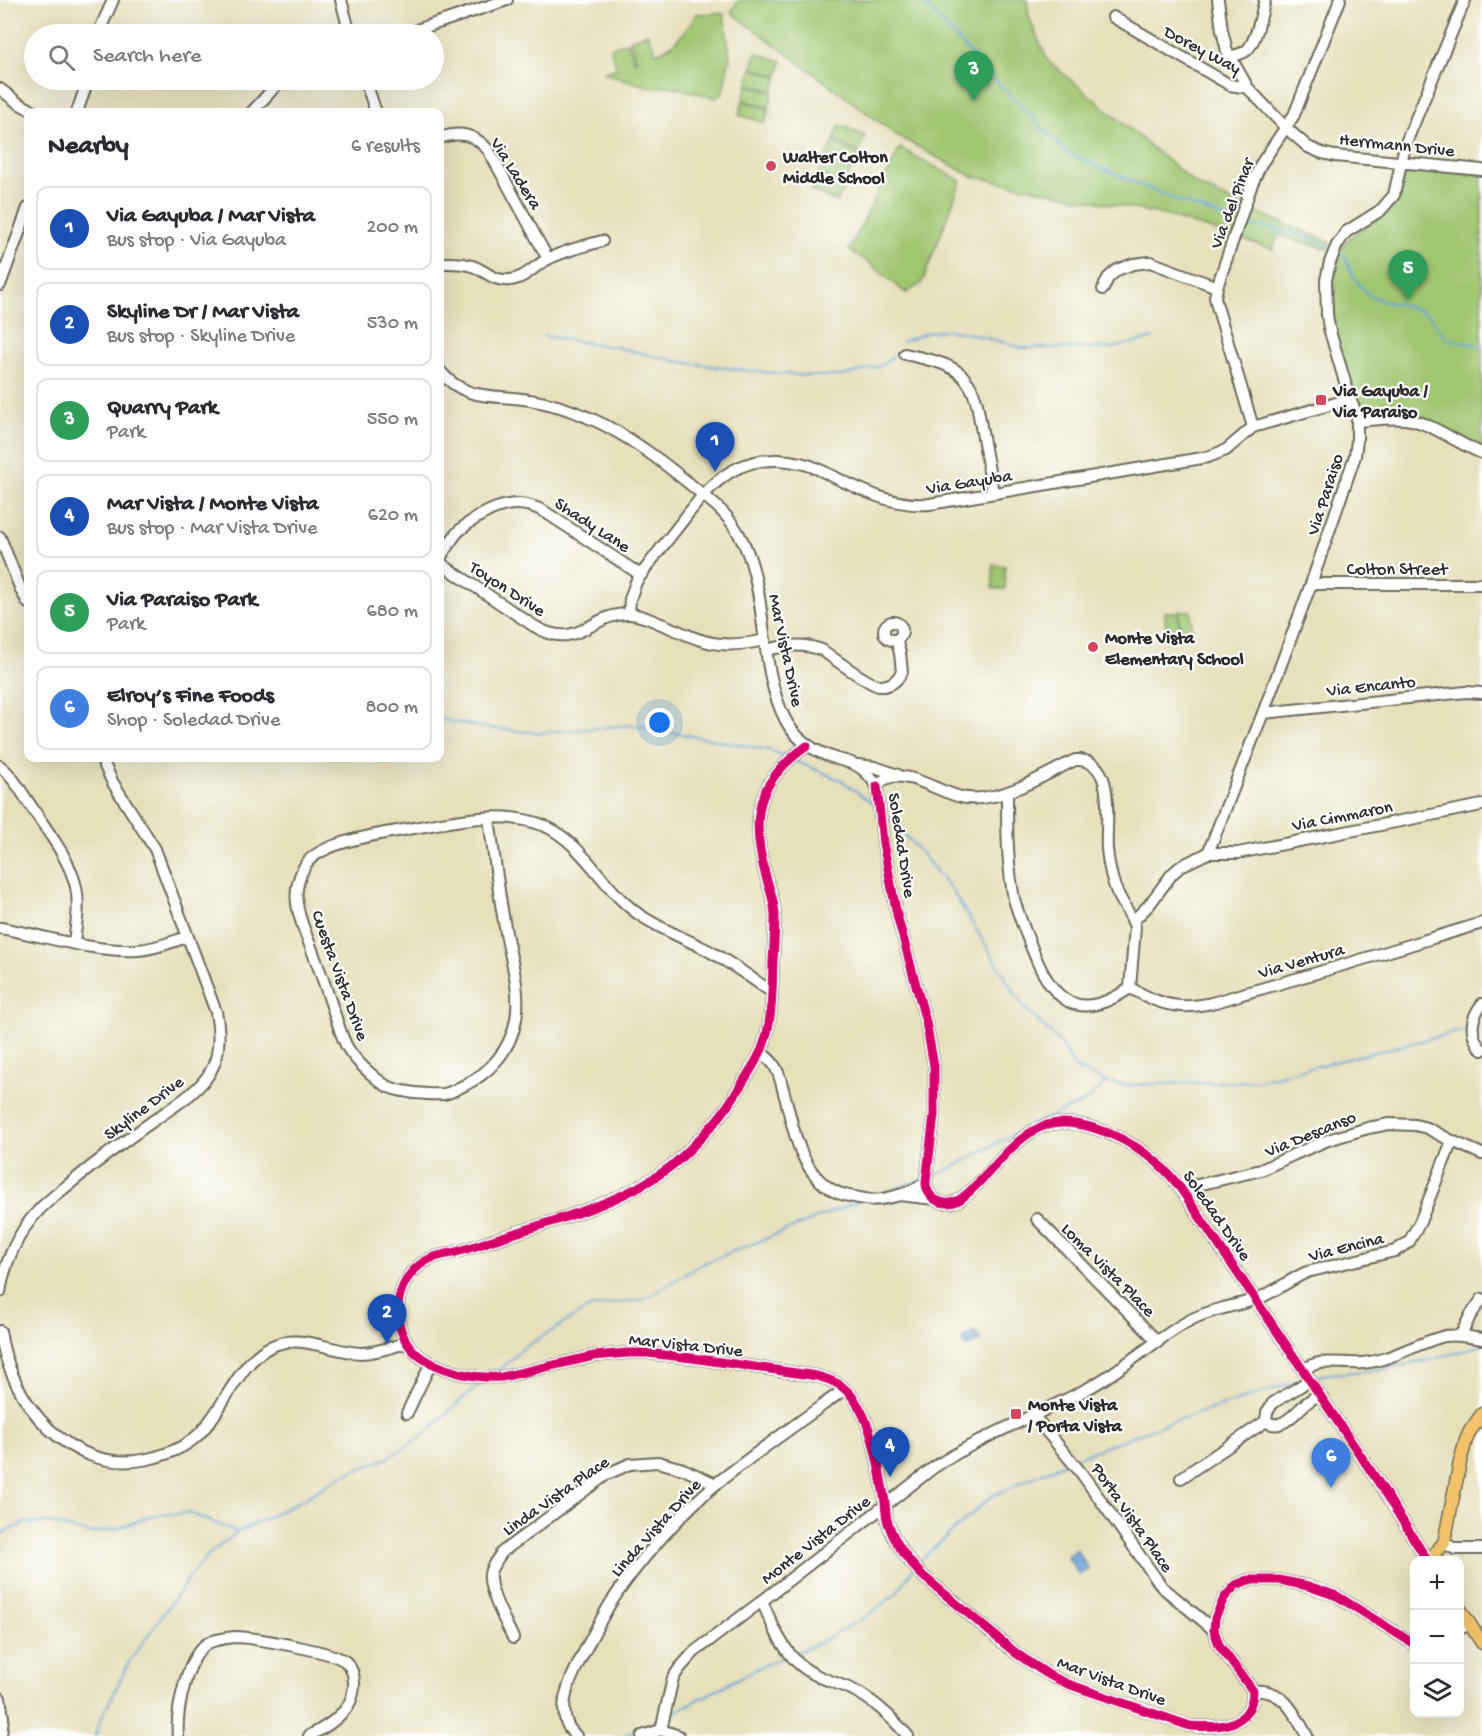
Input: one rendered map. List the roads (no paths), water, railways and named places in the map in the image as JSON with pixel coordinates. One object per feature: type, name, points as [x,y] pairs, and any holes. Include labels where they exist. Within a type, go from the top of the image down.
[{"type":"main road","points":[[1431,1556],[1444,1544],[1466,1440],[1482,1414]]},
{"type":"main road","points":[[1464,1627],[1482,1642]]},
{"type":"street","points":[[102,24],[112,0]]},
{"type":"street","points":[[341,0],[347,24]]},
{"type":"street","points":[[434,24],[507,0]]},
{"type":"street","name":"Herrmann Drive","points":[[1218,0],[1222,30],[1230,57],[1248,88],[1308,147],[1335,156],[1482,170]]},
{"type":"street","points":[[1230,57],[1245,52],[1250,46],[1265,0]]},
{"type":"street","name":"Via del Pinar","points":[[1253,427],[1217,306],[1215,297],[1217,287],[1252,184],[1261,164],[1294,115],[1341,0]]},
{"type":"street","name":"Via Paraiso","points":[[1208,854],[1311,584],[1353,462],[1358,440],[1357,415],[1329,328],[1326,302],[1328,270],[1335,248],[1346,232],[1382,210],[1392,198],[1397,188],[1400,162],[1405,146],[1465,0]]},
{"type":"street","name":"Dorey Way","points":[[1113,17],[1230,85],[1248,88]]},
{"type":"street","points":[[78,108],[85,90]]},
{"type":"street","points":[[256,108],[271,90]]},
{"type":"street","points":[[368,90],[375,108]]},
{"type":"street","points":[[2,95],[27,108]]},
{"type":"street","name":"Via Ladera","points":[[444,137],[465,134],[484,145],[549,259]]},
{"type":"street","points":[[0,285],[24,219]]},
{"type":"street","points":[[444,263],[463,263],[493,277],[508,281],[522,276],[549,259],[602,241]]},
{"type":"street","points":[[1103,289],[1108,278],[1117,270],[1132,264],[1150,262],[1217,287]]},
{"type":"street","points":[[905,354],[951,367],[968,381],[974,393],[993,493]]},
{"type":"street","name":"Mar Vista Drive","points":[[444,376],[465,392],[536,401],[589,417],[621,434],[703,495],[726,516],[746,547],[755,578],[766,645],[780,708],[792,730],[807,746]]},
{"type":"street","name":"Via Gayuba","points":[[629,614],[632,593],[641,575],[703,495],[732,470],[753,462],[773,460],[808,465],[876,496],[901,503],[930,504],[1208,457],[1226,450],[1253,427],[1350,399]]},
{"type":"street","points":[[1358,421],[1406,419],[1429,427],[1482,453]]},
{"type":"street","name":"Shady Lane","points":[[444,552],[455,535],[470,522],[501,506],[518,503],[537,507],[546,512],[641,575]]},
{"type":"street","points":[[0,537],[24,596]]},
{"type":"street","name":"Toyon Drive","points":[[444,566],[534,626],[557,636],[576,633],[602,620],[629,614]]},
{"type":"street","name":"Colton Street","points":[[1311,584],[1482,584]]},
{"type":"street","points":[[629,614],[648,619],[711,644],[814,647],[872,683],[885,686],[896,682],[902,672],[896,640]]},
{"type":"street","name":"Via Encanto","points":[[1263,713],[1457,693],[1482,693]]},
{"type":"street","points":[[0,1331],[3,1356],[22,1396],[32,1410],[63,1441],[100,1458],[128,1462],[153,1458],[197,1437],[258,1353],[287,1341],[299,1341],[360,1353],[406,1343],[400,1332],[398,1305],[406,1282],[419,1265],[435,1256],[466,1249],[602,1205],[670,1167],[701,1138],[725,1110],[761,1052],[768,1030],[772,992],[775,915],[773,897],[766,877],[759,841],[759,808],[764,791],[776,773],[789,758],[807,746]]},
{"type":"street","name":"Soledad Drive","points":[[807,746],[823,754],[855,764],[877,786],[883,843],[897,915],[926,1022],[934,1066],[934,1115],[926,1182]]},
{"type":"street","name":"Soledad Drive","points":[[877,786],[888,778],[901,776],[961,797],[976,799],[1007,793],[1075,760],[1094,764],[1104,778],[1106,789],[1107,850],[1113,882],[1133,921]]},
{"type":"street","name":"Skyline Drive","points":[[0,1293],[7,1266],[19,1237],[37,1211],[116,1147],[203,1082],[214,1065],[219,1046],[216,1012],[155,849],[113,783],[104,762]]},
{"type":"street","points":[[855,764],[875,767],[901,776]]},
{"type":"street","points":[[0,766],[16,784],[59,848],[69,868],[76,886],[78,906],[74,943]]},
{"type":"street","points":[[1007,793],[1008,850],[1014,898],[1021,921],[1046,981],[1065,1001],[1072,1004],[1106,1002],[1130,988],[1135,944],[1133,921],[1149,905],[1172,874],[1181,866],[1208,854]]},
{"type":"street","name":"Via Cimmaron","points":[[1208,854],[1238,853],[1482,806]]},
{"type":"street","name":"Cuesta Vista Drive","points":[[489,818],[500,900],[515,981],[517,1005],[513,1030],[502,1054],[493,1066],[472,1082],[458,1089],[443,1094],[425,1094],[392,1089],[365,1068],[346,1045],[297,904],[297,888],[302,872],[310,860],[315,855],[340,844],[376,835],[442,824],[489,818],[524,820],[552,830],[576,849],[610,888],[637,913],[708,951],[772,992]]},
{"type":"street","name":"Via Ventura","points":[[1130,988],[1170,1005],[1212,1004],[1482,923]]},
{"type":"street","points":[[0,928],[111,949],[155,948],[187,937]]},
{"type":"street","points":[[1482,1004],[1472,1026],[1474,1040],[1482,1050]]},
{"type":"street","points":[[761,1052],[774,1064],[779,1076],[798,1144],[815,1174],[826,1185],[849,1196],[874,1200],[896,1195],[919,1187],[926,1182],[927,1192],[935,1200]]},
{"type":"street","name":"Soledad Drive","points":[[896,1195],[943,1203],[957,1201],[1032,1131],[1050,1124],[1075,1124],[1097,1129],[1125,1141],[1149,1156],[1181,1189],[1257,1299],[1380,1483],[1425,1556]]},
{"type":"street","name":"Via Descanso","points":[[1181,1189],[1261,1170],[1328,1140],[1378,1125],[1415,1125],[1427,1128],[1482,1155]]},
{"type":"street","name":"Via Encina","points":[[1257,1299],[1307,1272],[1384,1254],[1405,1246],[1420,1222],[1452,1141]]},
{"type":"street","name":"Loma Vista Place","points":[[1037,1219],[1158,1342]]},
{"type":"street","name":"Monte Vista Drive","points":[[661,1730],[674,1678],[694,1652],[951,1456],[1110,1376],[1194,1318],[1257,1299]]},
{"type":"street","points":[[1461,1335],[1482,1299]]},
{"type":"street","points":[[1303,1370],[1318,1362],[1356,1364],[1373,1362],[1446,1336],[1461,1335],[1482,1339]]},
{"type":"street","name":"Mar Vista Drive","points":[[406,1343],[419,1356],[431,1363],[459,1374],[491,1378],[594,1356],[647,1353],[816,1376],[830,1380],[845,1389],[858,1406],[873,1442],[888,1525],[910,1564],[1034,1666],[1068,1684],[1191,1731],[1236,1722],[1250,1705],[1253,1691]]},
{"type":"street","points":[[407,1413],[431,1363]]},
{"type":"street","points":[[1181,1478],[1266,1421],[1269,1407],[1278,1398],[1310,1380]]},
{"type":"street","name":"Linda Vista Drive","points":[[576,1736],[567,1723],[565,1714],[566,1690],[611,1602],[684,1515],[717,1484],[845,1389]]},
{"type":"street","points":[[1287,1394],[1294,1395],[1298,1399],[1300,1406],[1298,1411]]},
{"type":"street","points":[[1266,1421],[1270,1424],[1281,1422],[1293,1416],[1319,1394]]},
{"type":"street","name":"Porta Vista Place","points":[[1033,1416],[1082,1474],[1157,1581],[1214,1630]]},
{"type":"street","name":"Linda Vista Place","points":[[513,1638],[493,1590],[490,1575],[502,1552],[607,1474],[630,1464],[658,1462],[683,1468],[717,1484]]},
{"type":"street","points":[[1444,1544],[1455,1549],[1482,1549]]},
{"type":"street","points":[[1307,1736],[1293,1711],[1280,1696],[1266,1690],[1253,1691],[1220,1645],[1214,1630],[1215,1618],[1227,1593],[1236,1585],[1248,1580],[1279,1580],[1308,1586],[1337,1596],[1410,1642]]},
{"type":"street","points":[[762,1601],[776,1633],[798,1664],[808,1671],[875,1702],[908,1736]]},
{"type":"street","points":[[178,1736],[177,1724],[181,1703],[189,1673],[198,1653],[208,1643],[236,1637],[326,1653],[346,1661],[353,1674],[354,1683],[348,1706],[343,1713],[320,1731],[309,1736]]},
{"type":"street","points":[[0,1698],[3,1717],[1,1736]]},
{"type":"street","points":[[642,1736],[661,1730],[679,1736]]},
{"type":"water","points":[[972,1332],[981,1340],[970,1346],[964,1346],[963,1338]]},
{"type":"water","points":[[1076,1549],[1089,1569],[1079,1575],[1067,1556]]},
{"type":"waterway","points":[[921,0],[1067,153],[1166,196],[1230,220]]},
{"type":"waterway","points":[[1251,226],[1290,232],[1328,246]]},
{"type":"waterway","points":[[1343,253],[1356,281],[1361,288],[1375,298],[1417,309],[1430,317],[1443,335],[1450,339],[1482,346]]},
{"type":"waterway","points":[[902,342],[929,332],[946,330],[972,334],[1023,348],[1112,348],[1154,338]]},
{"type":"waterway","points":[[543,336],[615,347],[681,362],[811,376],[841,376],[881,366],[893,356]]},
{"type":"waterway","points":[[444,720],[479,727],[539,733],[633,725],[769,750],[788,758]]},
{"type":"waterway","points":[[796,761],[842,781],[874,804]]},
{"type":"waterway","points":[[885,815],[952,890],[1024,1008],[1060,1042],[1075,1068],[1106,1082],[1127,1085],[1255,1081],[1470,1029]]},
{"type":"waterway","points":[[931,1176],[948,1170],[1028,1126],[1084,1102],[1106,1082]]},
{"type":"waterway","points":[[880,1194],[922,1179]]},
{"type":"waterway","points":[[496,1374],[522,1349],[589,1308],[645,1299],[702,1264],[857,1202]]},
{"type":"waterway","points":[[1314,1377],[1401,1366],[1482,1345]]},
{"type":"waterway","points":[[95,1736],[129,1662],[191,1575],[209,1554],[238,1532],[304,1499],[341,1476],[388,1458],[424,1435],[463,1398],[486,1381]]},
{"type":"waterway","points":[[1078,1457],[1168,1423],[1299,1381]]},
{"type":"waterway","points":[[916,1564],[992,1496],[1065,1463]]},
{"type":"waterway","points":[[0,1534],[25,1523],[49,1523],[89,1533],[117,1529],[153,1515],[189,1513],[238,1532]]},
{"type":"waterway","points":[[795,1653],[817,1644],[864,1618],[896,1594],[913,1569]]},
{"type":"waterway","points":[[669,1715],[764,1665],[787,1656]]},
{"type":"waterway","points":[[623,1736],[658,1720]]},
{"type":"place","name":"Quarry Park","points":[[974,101]]},
{"type":"place","name":"Walter Colton Middle School","points":[[771,166]]},
{"type":"place","name":"Via Paraiso Park","points":[[1408,300]]},
{"type":"place","name":"Via Gayuba / Via Paraiso","points":[[1321,400]]},
{"type":"place","name":"Via Gayuba / Mar Vista","points":[[715,472]]},
{"type":"place","name":"Monte Vista Elementary School","points":[[1093,647]]},
{"type":"place","name":"Skyline Dr / Mar Vista","points":[[387,1344]]},
{"type":"place","name":"Monte Vista / Porta Vista","points":[[1016,1414]]},
{"type":"place","name":"Mar Vista / Monte Vista","points":[[890,1477]]},
{"type":"place","name":"Elroy’s Fine Foods","points":[[1331,1488]]}]
